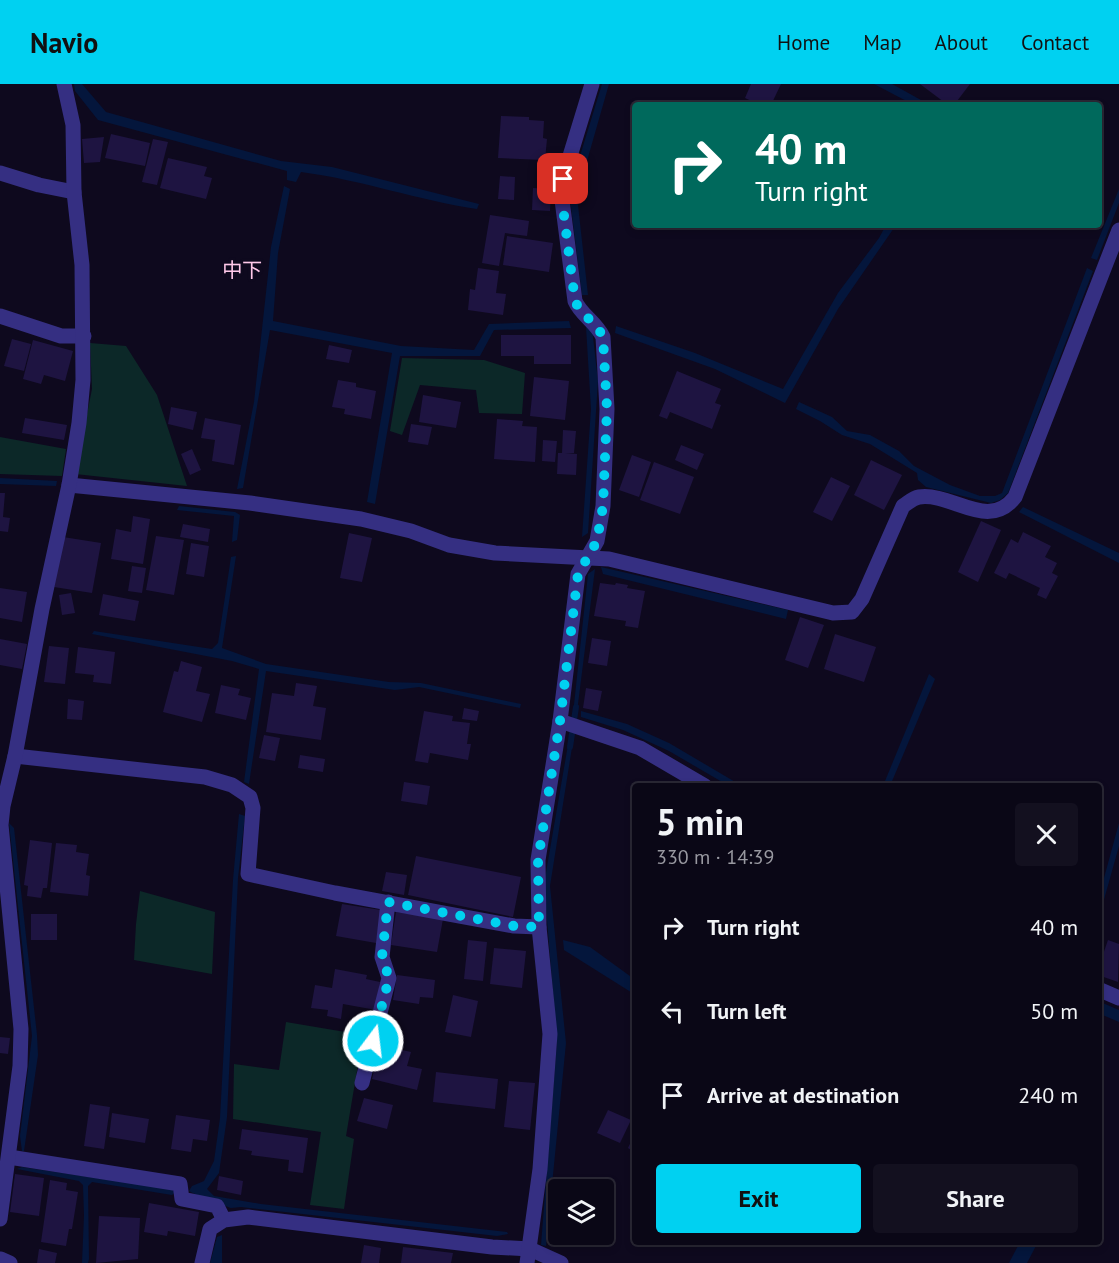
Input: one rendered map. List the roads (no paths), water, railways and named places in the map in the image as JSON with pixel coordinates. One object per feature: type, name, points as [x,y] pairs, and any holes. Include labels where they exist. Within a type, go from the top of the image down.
[{"type":"street","points":[[0,1219],[20,1066],[21,1029],[1,806],[15,756],[42,609],[69,485],[80,412],[84,336],[82,265],[74,192],[73,125],[64,84]]},
{"type":"street","points":[[528,1256],[540,1168],[550,1034],[539,927],[538,860],[560,721],[578,574],[597,541],[603,506],[607,409],[603,337],[599,327],[578,308],[575,301],[562,200],[563,179],[592,84]]},
{"type":"street","points":[[0,173],[39,185],[74,192]]},
{"type":"street","points":[[69,485],[250,503],[361,519],[411,531],[449,544],[495,553],[609,560],[833,613],[852,612],[862,599],[903,506],[916,497],[927,497],[980,511],[994,512],[1008,507],[1016,497],[1119,230]]},
{"type":"street","points":[[0,316],[61,336],[84,336]]},
{"type":"street","points":[[560,721],[640,748],[700,783]]},
{"type":"street","points":[[15,756],[206,777],[232,785],[250,797],[253,808],[248,874],[514,926],[539,927]]},
{"type":"street","points":[[362,1083],[389,978],[382,957],[388,902]]},
{"type":"street","points":[[1102,991],[1119,998]]},
{"type":"street","points":[[9,1157],[180,1184],[182,1199],[217,1206],[224,1220]]},
{"type":"street","points":[[202,1263],[210,1229],[224,1220],[248,1217],[492,1247],[528,1256],[546,1255],[561,1263]]},
{"type":"street","points":[[0,1260],[10,1263]]},
{"type":"water","points":[[74,84],[82,84],[106,112],[281,161],[332,167],[479,204],[477,209],[301,172],[296,182],[287,180],[287,171],[98,120],[75,91]]},
{"type":"water","points":[[602,84],[609,84],[577,196],[588,295],[582,295],[570,199],[573,179]]},
{"type":"water","points":[[874,84],[892,84],[925,102],[908,102]]},
{"type":"water","points":[[284,186],[290,189],[278,253],[273,321],[401,346],[474,350],[489,324],[569,321],[571,328],[494,330],[480,356],[400,356],[375,504],[367,502],[392,353],[270,330],[243,488],[237,489],[254,402],[271,247]]},
{"type":"water","points":[[1119,189],[1119,203],[1097,260],[1091,258]]},
{"type":"water","points":[[884,228],[894,228],[838,309],[785,403],[715,369],[615,333],[616,326],[695,353],[783,389],[838,293]]},
{"type":"water","points":[[1087,268],[1093,271],[1008,493],[1000,500],[991,503],[926,487],[918,480],[917,473],[870,444],[842,435],[796,409],[799,402],[832,417],[847,431],[870,435],[899,451],[914,466],[950,485],[980,496],[995,496],[1002,493]]},
{"type":"water","points":[[586,327],[592,328],[598,381],[588,533],[582,537],[591,409]]},
{"type":"water","points":[[0,478],[57,481],[56,486],[0,484]]},
{"type":"water","points":[[179,506],[235,512],[240,515],[237,540],[232,542],[234,516],[177,510]]},
{"type":"water","points":[[1023,507],[1119,553],[1119,563],[1019,512]]},
{"type":"water","points":[[236,556],[222,648],[266,664],[389,682],[421,683],[521,704],[520,708],[419,687],[395,690],[266,671],[249,784],[244,782],[259,669],[232,661],[92,634],[94,631],[212,649],[218,643],[231,557]]},
{"type":"water","points":[[601,567],[788,610],[786,619],[603,574]]},
{"type":"water","points":[[595,569],[577,715],[573,714],[588,574]]},
{"type":"water","points":[[929,674],[935,679],[891,783],[884,783]]},
{"type":"water","points":[[581,711],[627,724],[669,743],[737,783],[724,783],[669,751],[623,730],[581,717]]},
{"type":"water","points":[[569,739],[573,741],[550,886],[566,1043],[553,1179],[548,1179],[546,1246],[541,1245],[557,1041],[544,884]]},
{"type":"water","points":[[239,814],[245,816],[238,878],[227,1117],[219,1173],[207,1189],[214,1196],[261,1204],[507,1232],[508,1234],[497,1236],[241,1207],[231,1208],[189,1191],[192,1186],[204,1181],[214,1161],[220,1118],[233,880]]},
{"type":"water","points":[[9,823],[14,828],[38,1055],[24,1151],[22,1151],[20,1136],[32,1036]]},
{"type":"water","points":[[1119,823],[1119,846],[1102,907],[1102,885]]},
{"type":"water","points":[[563,940],[590,947],[632,978],[632,993],[564,950]]},
{"type":"water","points":[[1102,1003],[1119,1010],[1119,1022],[1102,1015]]},
{"type":"water","points":[[22,1167],[171,1189],[175,1192],[172,1195],[92,1182],[88,1186],[89,1259],[88,1263],[82,1263],[83,1185],[79,1181],[17,1169]]},
{"type":"water","points":[[222,1235],[222,1263],[210,1263],[217,1237]]},
{"type":"water","points":[[1018,1245],[1036,1245],[1027,1263],[1009,1263]]},
{"type":"waterway","points":[[570,747],[576,707]]},
{"type":"district","name":"中下","points":[[242,270]]}]
